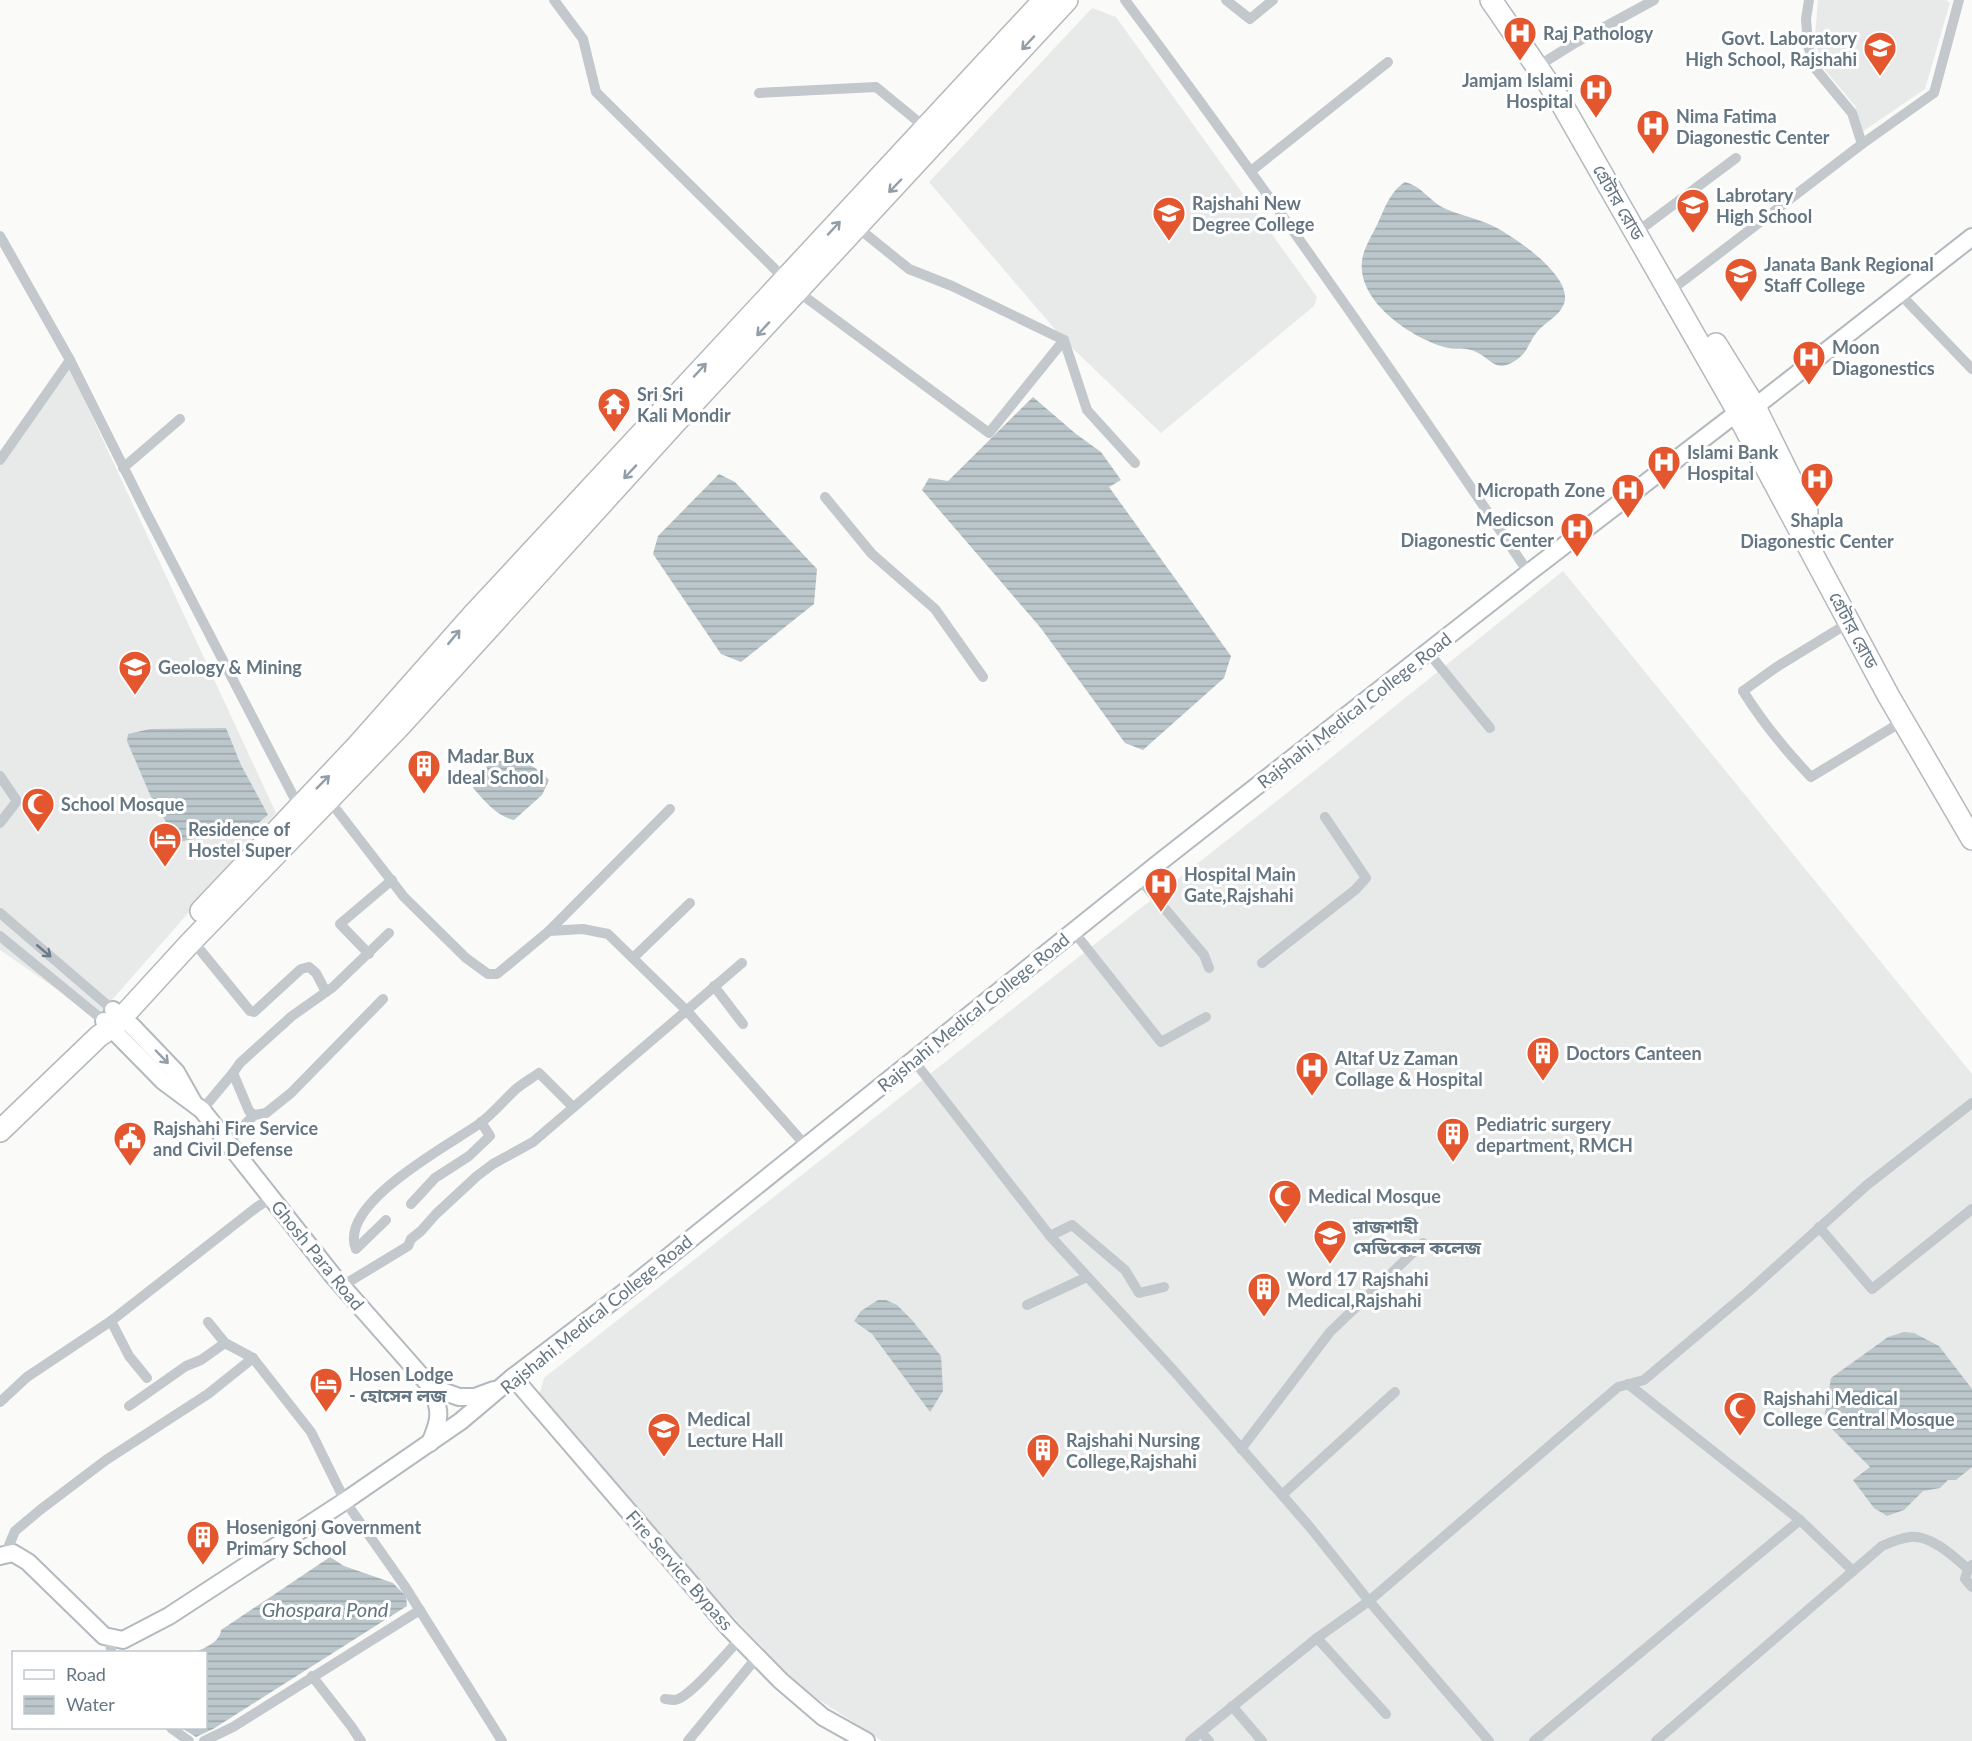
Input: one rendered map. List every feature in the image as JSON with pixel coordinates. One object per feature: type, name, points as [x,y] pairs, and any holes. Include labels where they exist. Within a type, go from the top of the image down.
[{"type":"highway","points":[[110,1022],[144,972],[302,815],[329,800],[400,726],[791,285],[926,128],[1044,0]]},
{"type":"highway","points":[[0,1131],[192,940],[479,608],[791,285],[857,227],[1068,0]]},
{"type":"highway","name":"গ্রেটার রোড","points":[[1491,0],[1559,99],[1746,411],[1850,622],[1891,683],[1972,821]]},
{"type":"highway","name":"গ্রেটার রোড","points":[[1508,0],[1568,94],[1679,284],[1865,642],[1903,721],[1972,839]]},
{"type":"main road","points":[[1746,411],[1972,237]]},
{"type":"main road","name":"Rajshahi Medical College Road","points":[[507,1386],[1151,869],[1528,572],[1746,411]]},
{"type":"main road","name":"Rajshahi Medical College Road","points":[[507,1386],[918,1066],[1144,884],[1746,411]]},
{"type":"main road","name":"Ghosh Para Road","points":[[110,1022],[176,1072],[201,1115],[228,1142],[342,1286],[431,1386],[452,1396],[475,1396],[507,1386]]},
{"type":"main road","points":[[430,1443],[440,1414],[440,1408],[431,1386]]},
{"type":"main road","points":[[3,1555],[13,1553],[28,1562],[104,1636],[110,1645],[169,1616],[345,1501],[430,1443],[507,1386]]},
{"type":"main road","name":"Fire Service Bypass","points":[[507,1386],[781,1681],[823,1717],[866,1741]]},
{"type":"street","points":[[554,0],[584,39],[596,92],[791,285],[989,433],[1064,340]]},
{"type":"street","points":[[1125,0],[1251,171],[1431,426],[1528,572]]},
{"type":"street","points":[[1226,0],[1250,19],[1273,0]]},
{"type":"street","points":[[1546,61],[1654,0]]},
{"type":"street","points":[[1809,0],[1806,19],[1808,45],[1814,67],[1852,113],[1862,144]]},
{"type":"street","points":[[1679,284],[1862,144],[1934,93],[1959,0]]},
{"type":"street","points":[[1251,171],[1388,62]]},
{"type":"street","points":[[759,93],[876,87],[926,128]]},
{"type":"street","points":[[1645,226],[1736,158]]},
{"type":"street","points":[[857,227],[909,269],[952,286],[1064,340],[1087,410],[1135,463]]},
{"type":"street","points":[[0,236],[70,360],[123,468],[302,815]]},
{"type":"street","points":[[1900,294],[1972,369]]},
{"type":"street","points":[[0,460],[70,360]]},
{"type":"street","points":[[123,468],[180,419]]},
{"type":"street","points":[[825,497],[872,554],[935,609],[982,677]]},
{"type":"street","points":[[1850,622],[1781,664],[1743,691],[1785,750],[1811,777],[1903,721]]},
{"type":"street","points":[[1432,657],[1490,728]]},
{"type":"street","points":[[0,776],[16,801],[0,823]]},
{"type":"street","points":[[329,800],[404,897],[465,958],[488,974],[497,974],[549,932],[670,809]]},
{"type":"street","points":[[1262,963],[1355,890],[1366,878],[1325,817]]},
{"type":"street","points":[[369,954],[340,924],[392,880]]},
{"type":"street","points":[[1144,884],[1204,955],[1209,968]]},
{"type":"street","points":[[633,958],[690,903]]},
{"type":"street","points":[[0,913],[110,1022]]},
{"type":"street","points":[[549,932],[583,929],[609,934],[687,1011],[807,1146]]},
{"type":"street","points":[[201,1115],[240,1063],[292,1016],[326,992],[389,933]]},
{"type":"street","points":[[0,936],[110,1022]]},
{"type":"street","points":[[1078,937],[1161,1042],[1206,1017]]},
{"type":"street","points":[[192,940],[250,1011],[254,1012],[301,969],[309,967],[316,973],[326,992]]},
{"type":"street","points":[[342,1286],[408,1246],[411,1239],[421,1232],[436,1214],[477,1176],[493,1164],[533,1142],[742,963]]},
{"type":"street","points":[[714,986],[743,1024]]},
{"type":"street","points":[[228,1142],[254,1115],[266,1113],[291,1093],[383,999]]},
{"type":"street","points":[[918,1066],[1050,1236],[1174,1371],[1490,1741]]},
{"type":"street","points":[[233,1072],[249,1112],[254,1115]]},
{"type":"street","points":[[386,1220],[356,1249],[354,1246],[355,1230],[364,1210],[376,1197],[403,1174],[481,1122],[518,1087],[539,1072],[573,1107]]},
{"type":"street","points":[[1190,1741],[1317,1638],[1369,1601],[1618,1387],[1644,1380],[1748,1292],[1867,1185],[1972,1104]]},
{"type":"street","points":[[411,1204],[435,1178],[469,1156],[490,1136],[481,1122]]},
{"type":"street","points":[[0,1402],[27,1377],[111,1321],[271,1198]]},
{"type":"street","points":[[1819,1227],[1872,1289],[1972,1209]]},
{"type":"street","points":[[1050,1236],[1072,1225],[1125,1270],[1139,1293],[1164,1287]]},
{"type":"street","points":[[1240,1449],[1330,1332],[1423,1242]]},
{"type":"street","points":[[1027,1305],[1087,1277]]},
{"type":"street","points":[[111,1321],[129,1356],[147,1378]]},
{"type":"street","points":[[208,1322],[225,1343],[253,1358],[311,1432],[345,1501],[420,1610],[502,1741]]},
{"type":"street","points":[[129,1406],[186,1366],[201,1360],[225,1343]]},
{"type":"street","points":[[3,1555],[15,1530],[40,1510],[106,1460],[208,1394],[253,1358]]},
{"type":"street","points":[[1628,1384],[1800,1520],[1853,1571]]},
{"type":"street","points":[[1282,1496],[1395,1392]]},
{"type":"street","points":[[1534,1741],[1800,1520]]},
{"type":"street","points":[[1656,1741],[1882,1546],[1917,1536],[1933,1542],[1970,1567],[1965,1579],[1972,1587]]},
{"type":"street","points":[[204,1741],[233,1727],[420,1610]]},
{"type":"street","points":[[1317,1638],[1386,1714]]},
{"type":"street","points":[[665,1699],[675,1700],[686,1694],[740,1639]]},
{"type":"street","points":[[688,1741],[758,1656]]},
{"type":"street","points":[[312,1676],[361,1741]]},
{"type":"street","points":[[1232,1706],[1262,1741]]},
{"type":"street","points":[[172,1729],[189,1741]]},
{"type":"street","points":[[1201,1732],[1209,1741]]},
{"type":"shaded area","name":"Govt. Laboratory High School, Rajshahi","points":[[1818,0],[1946,0],[1950,3],[1925,89],[1862,132],[1855,106],[1821,65],[1815,36]]},
{"type":"shaded area","points":[[1092,8],[1116,17],[1317,297],[1314,306],[1161,433],[1064,340],[929,182]]},
{"type":"shaded area","points":[[70,369],[276,813],[97,1017],[0,950],[0,466]]},
{"type":"shaded area","name":"রাজশাহী মেডিকেল কলেজ","points":[[1563,571],[1972,1074],[1972,1741],[882,1741],[804,1690],[671,1553],[539,1396],[544,1378],[1302,781]]},
{"type":"water","points":[[1405,182],[1416,187],[1446,209],[1485,222],[1506,233],[1530,250],[1554,272],[1565,295],[1563,306],[1537,332],[1522,355],[1511,363],[1504,366],[1498,365],[1471,350],[1444,347],[1416,335],[1388,315],[1368,290],[1363,276],[1364,252],[1391,196]]},
{"type":"water","points":[[1033,397],[1101,452],[1121,480],[1109,487],[1231,656],[1224,678],[1143,750],[1125,743],[1040,627],[922,490],[929,478],[948,481]]},
{"type":"water","points":[[719,474],[735,482],[817,569],[814,604],[741,662],[721,654],[653,554],[658,536]]},
{"type":"water","points":[[226,728],[241,765],[268,815],[244,832],[232,833],[214,829],[205,837],[178,842],[151,797],[127,741],[128,734],[150,729]]},
{"type":"water","points":[[500,761],[527,764],[549,780],[542,795],[514,820],[496,812],[473,788],[481,769]]},
{"type":"water","points":[[878,1300],[886,1300],[897,1305],[941,1356],[943,1391],[930,1412],[872,1334],[854,1321],[861,1311]]},
{"type":"water","points":[[1904,1332],[1914,1333],[1939,1346],[1972,1389],[1972,1467],[1956,1480],[1948,1480],[1940,1488],[1923,1491],[1904,1510],[1887,1516],[1874,1508],[1853,1480],[1870,1467],[1833,1430],[1825,1414],[1831,1378],[1888,1337]]},
{"type":"water","name":"Ghospara Pond","points":[[330,1557],[344,1566],[393,1583],[406,1596],[407,1606],[213,1729],[196,1737],[183,1729],[207,1729],[207,1651],[198,1651],[215,1641],[221,1630]]},
{"type":"place","name":"Raj Pathology","points":[[1520,62]]},
{"type":"place","name":"Govt. Laboratory High School, Rajshahi","points":[[1880,77]]},
{"type":"place","name":"Jamjam Islami Hospital","points":[[1596,119]]},
{"type":"place","name":"Nima Fatima Diagonestic Center","points":[[1653,155]]},
{"type":"place","name":"Labrotary High School","points":[[1693,234]]},
{"type":"place","name":"Rajshahi New Degree College","points":[[1169,242]]},
{"type":"place","name":"Janata Bank Regional Staff College","points":[[1741,303]]},
{"type":"place","name":"Moon Diagonestics","points":[[1809,386]]},
{"type":"place","name":"Sri Sri Kali Mondir","points":[[614,433]]},
{"type":"place","name":"Islami Bank Hospital","points":[[1664,491]]},
{"type":"place","name":"Shapla Diagonestic Center","points":[[1817,508]]},
{"type":"place","name":"Micropath Zone","points":[[1628,519]]},
{"type":"place","name":"Medicson Diagonestic Center","points":[[1577,558]]},
{"type":"place","name":"Geology & Mining","points":[[135,696]]},
{"type":"place","name":"Madar Bux Ideal School","points":[[424,795]]},
{"type":"place","name":"School Mosque","points":[[38,833]]},
{"type":"place","name":"Residence of Hostel Super","points":[[165,868]]},
{"type":"place","name":"Hospital Main Gate,Rajshahi","points":[[1161,913]]},
{"type":"place","name":"Doctors Canteen","points":[[1543,1082]]},
{"type":"place","name":"Altaf Uz Zaman Collage & Hospital","points":[[1312,1097]]},
{"type":"place","name":"Pediatric surgery department, RMCH","points":[[1453,1163]]},
{"type":"place","name":"Rajshahi Fire Service and Civil Defense","points":[[130,1167]]},
{"type":"place","name":"Medical Mosque","points":[[1285,1225]]},
{"type":"place","name":"রাজশাহী মেডিকেল কলেজ","points":[[1330,1265]]},
{"type":"place","name":"Word 17 Rajshahi Medical,Rajshahi","points":[[1264,1318]]},
{"type":"place","name":"Hosen Lodge - হোসেন লজ","points":[[326,1413]]},
{"type":"place","name":"Rajshahi Medical College Central Mosque","points":[[1740,1437]]},
{"type":"place","name":"Medical Lecture Hall","points":[[664,1458]]},
{"type":"place","name":"Rajshahi Nursing College,Rajshahi","points":[[1043,1479]]},
{"type":"place","name":"Hosenigonj Government Primary School","points":[[203,1566]]}]
